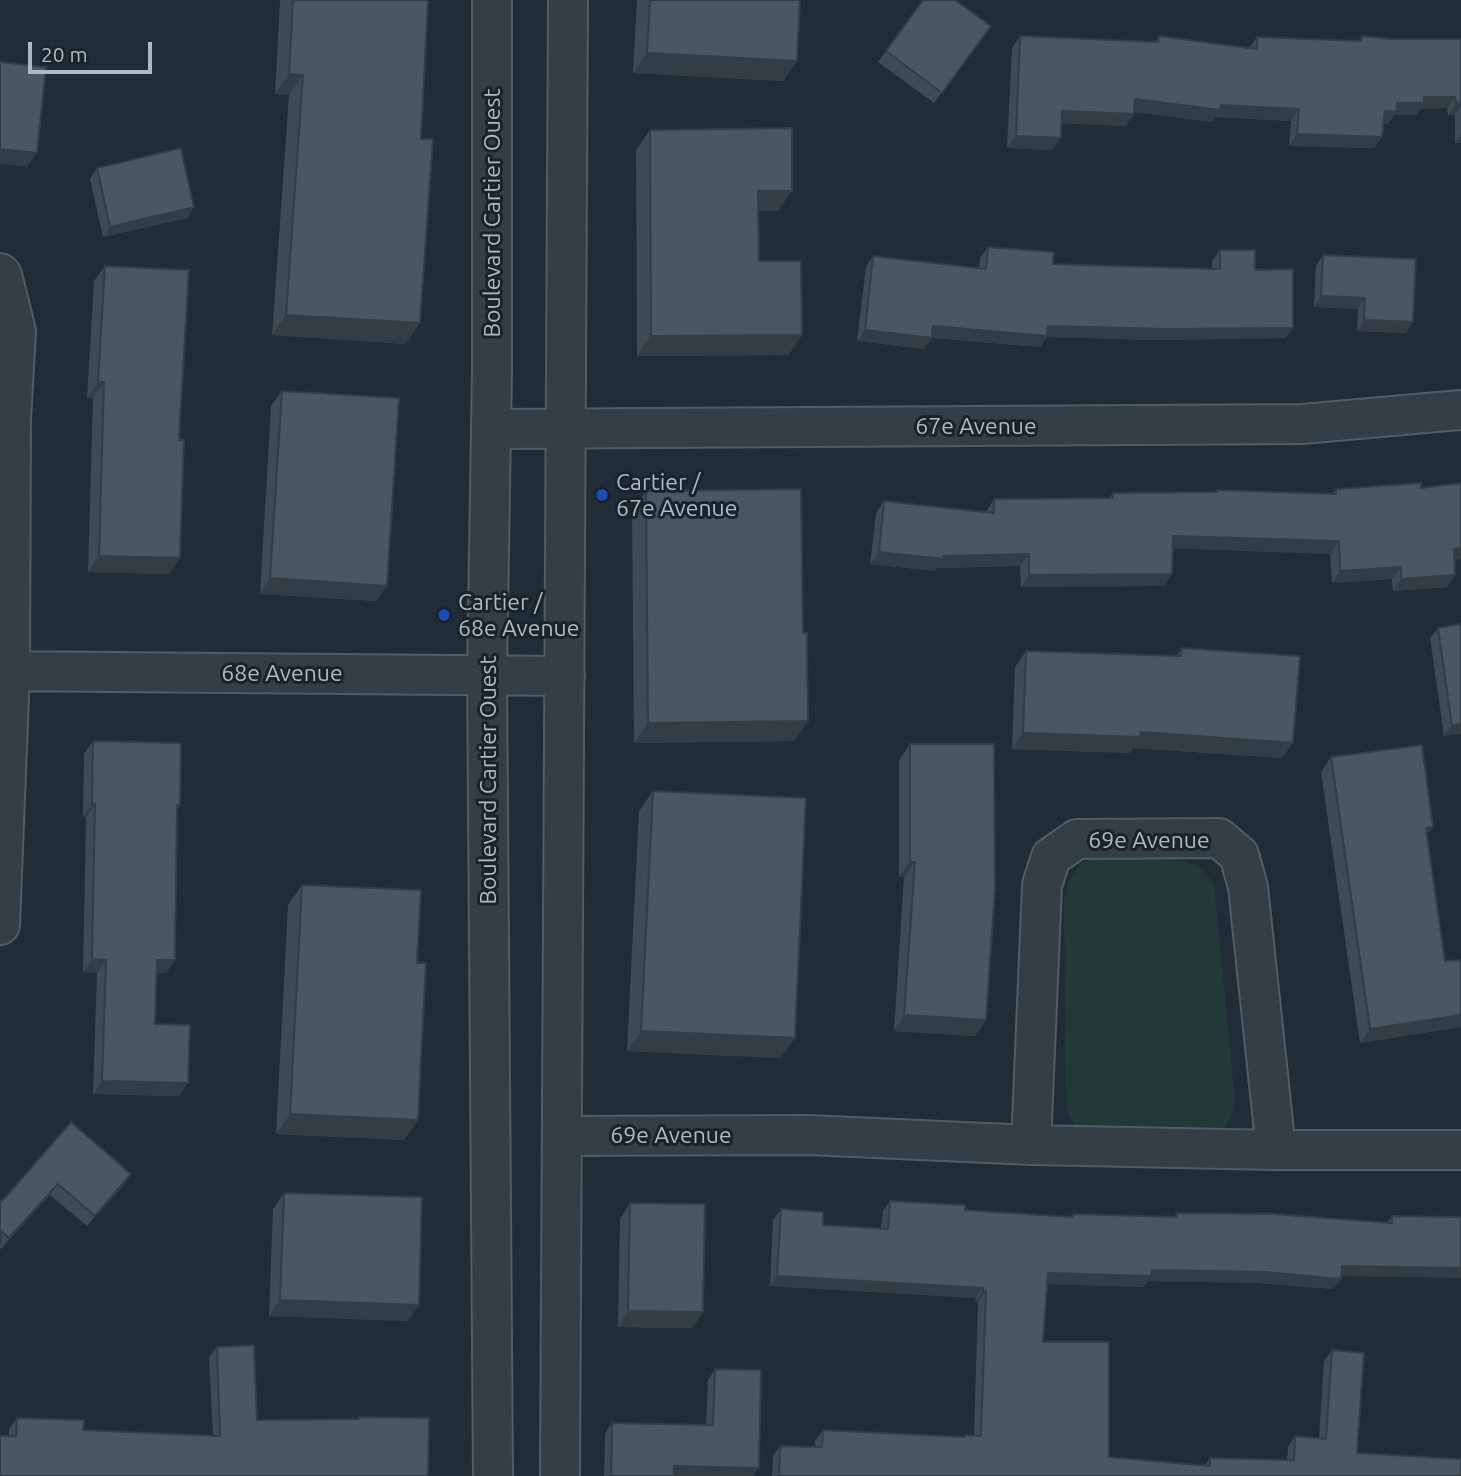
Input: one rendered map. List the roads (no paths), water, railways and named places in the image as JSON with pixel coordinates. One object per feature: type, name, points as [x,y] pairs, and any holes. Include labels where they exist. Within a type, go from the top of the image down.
[{"type":"street","name":"Boulevard Cartier Ouest","points":[[492,0],[491,429],[487,674],[493,1476]]},
{"type":"street","points":[[560,1476],[568,0]]},
{"type":"street","points":[[0,273],[16,331],[10,419],[0,925]]},
{"type":"street","name":"67e Avenue","points":[[491,429],[1303,424],[1461,410]]},
{"type":"street","name":"68e Avenue","points":[[5,671],[565,676]]},
{"type":"street","name":"69e Avenue","points":[[1031,1145],[1042,885],[1051,857],[1077,839],[1219,838],[1239,855],[1248,887],[1276,1150]]},
{"type":"street","name":"69e Avenue","points":[[562,1136],[808,1135],[1031,1145],[1276,1150],[1461,1150]]},
{"type":"place","name":"Cartier / 67e Avenue","points":[[602,495]]},
{"type":"place","name":"Cartier / 68e Avenue","points":[[444,615]]}]
